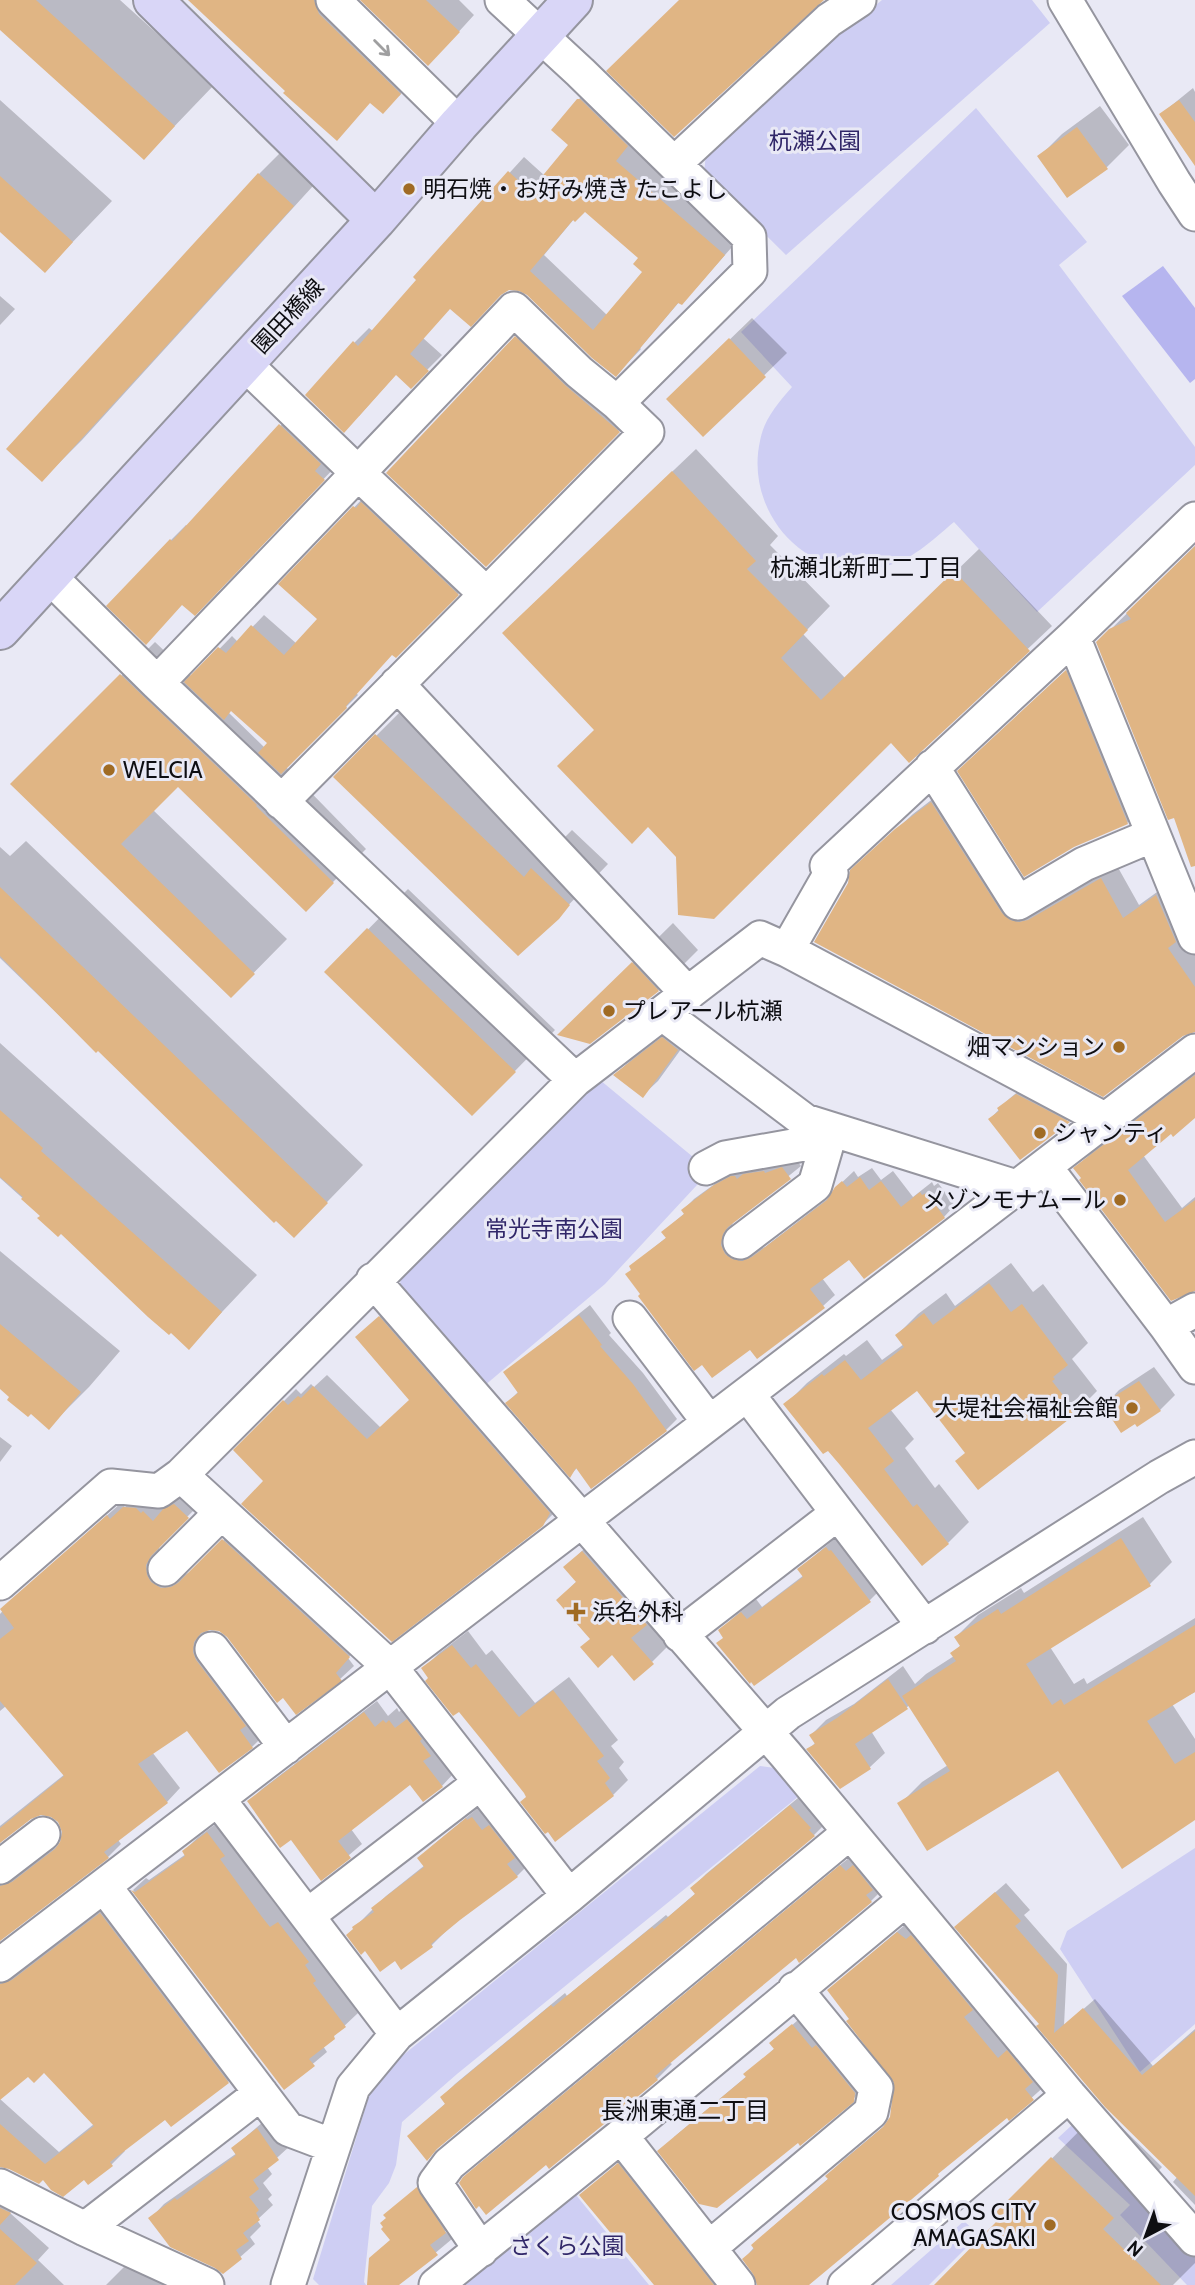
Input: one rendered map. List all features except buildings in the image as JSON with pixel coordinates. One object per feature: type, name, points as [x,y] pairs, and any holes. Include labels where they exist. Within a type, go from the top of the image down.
[{"type":"street","points":[[153,0],[376,220]]},
{"type":"street","points":[[333,0],[459,124]]},
{"type":"street","points":[[502,0],[749,237],[750,271],[617,403]]},
{"type":"street","name":"園田橋線","points":[[0,630],[376,220],[459,124],[573,0]]},
{"type":"street","points":[[674,163],[829,20],[859,0]]},
{"type":"street","points":[[1065,0],[1184,175],[1195,214]]},
{"type":"street","points":[[157,683],[514,309],[579,372],[617,403],[647,432],[485,593],[282,802]]},
{"type":"street","points":[[244,363],[485,593]]},
{"type":"street","points":[[787,950],[831,873],[827,866],[1073,637],[1195,519]]},
{"type":"street","points":[[49,576],[157,683],[575,1080]]},
{"type":"street","points":[[1073,637],[1195,937]]},
{"type":"street","points":[[397,684],[676,1004],[805,1121],[1016,1187]]},
{"type":"street","points":[[932,767],[1018,903],[1084,864],[1153,835]]},
{"type":"street","points":[[0,1583],[111,1486],[159,1492],[181,1475],[575,1080],[761,938],[1106,1120]]},
{"type":"street","points":[[0,1965],[1195,1051]]},
{"type":"street","points":[[706,1168],[725,1158],[804,1144],[831,1130]]},
{"type":"street","points":[[740,1242],[815,1185],[831,1130]]},
{"type":"street","points":[[1045,1167],[1195,1367]]},
{"type":"street","points":[[373,1280],[680,1634],[1069,2095],[1195,2239]]},
{"type":"street","points":[[1166,1326],[1195,1310]]},
{"type":"street","points":[[630,1318],[709,1422]]},
{"type":"street","points":[[748,1395],[925,1627]]},
{"type":"street","points":[[288,2285],[353,2087],[397,2034],[569,1896],[788,1713],[1159,1477],[1195,1457]]},
{"type":"street","points":[[181,1475],[391,1668],[569,1896]]},
{"type":"street","points":[[165,1569],[221,1513]]},
{"type":"street","points":[[680,1634],[838,1513]]},
{"type":"street","points":[[212,1649],[286,1747]]},
{"type":"street","points":[[307,1916],[480,1783]]},
{"type":"street","points":[[218,1799],[397,2034]]},
{"type":"street","points":[[481,2250],[435,2183],[449,2164],[849,1833]]},
{"type":"street","points":[[0,1867],[43,1834]]},
{"type":"street","points":[[104,1886],[288,2129],[333,2146]]},
{"type":"street","points":[[436,2285],[621,2136],[906,1899]]},
{"type":"street","points":[[709,2248],[871,2112],[876,2088],[795,1990]]},
{"type":"street","points":[[85,2229],[261,2093]]},
{"type":"street","points":[[845,2285],[1069,2095]]},
{"type":"street","points":[[621,2136],[738,2285]]},
{"type":"street","points":[[0,2186],[85,2229],[160,2276],[207,2285]]},
{"type":"green space","name":"杭瀬公園","points":[[882,0],[1032,0],[1050,23],[786,255],[704,174],[706,153],[756,104]]},
{"type":"green space","points":[[976,108],[1087,242],[1059,265],[1195,447],[1195,465],[1037,612],[954,522],[912,555],[882,567],[855,569],[829,565],[807,554],[787,537],[772,517],[762,493],[758,468],[760,441],[768,418],[792,387],[741,332]]},
{"type":"green space","name":"常光寺南公園","points":[[600,1080],[710,1171],[605,1284],[484,1386],[400,1289],[401,1270]]},
{"type":"green space","points":[[760,1766],[775,1768],[799,1796],[457,2074],[402,2122],[396,2165],[389,2183],[372,2206],[364,2282],[366,2285],[319,2285],[313,2279],[369,2096],[402,2056]]},
{"type":"green space","points":[[1195,1848],[1195,2024],[1140,2072],[1060,1949],[1067,1931]]},
{"type":"green space","points":[[1072,2125],[1080,2126],[1195,2256],[1195,2285],[1187,2285],[1120,2215],[1130,2205],[1058,2138]]},
{"type":"green space","name":"さくら公園","points":[[572,2190],[649,2285],[456,2285]]},
{"type":"green space","points":[[964,2221],[979,2235],[929,2285],[891,2285]]},
{"type":"shaded area","points":[[1163,266],[1195,308],[1195,379],[1190,383],[1122,296]]},
{"type":"place","name":"明石焼・お好み焼き たこよし","points":[[409,189]]},
{"type":"place","name":"WELCIA","points":[[109,770]]},
{"type":"place","name":"プレアール杭瀬","points":[[609,1011]]},
{"type":"place","name":"畑マンション","points":[[1119,1047]]},
{"type":"place","name":"シャンティ","points":[[1040,1133]]},
{"type":"place","name":"メゾンモナムール","points":[[1120,1200]]},
{"type":"place","name":"大堤社会福祉会館","points":[[1132,1408]]},
{"type":"place","name":"浜名外科","points":[[576,1612]]},
{"type":"place","name":"COSMOS CITY AMAGASAKI","points":[[1050,2225]]},
{"type":"district","name":"杭瀬北新町二丁目","points":[[866,567]]},
{"type":"district","name":"長洲東通二丁目","points":[[685,2110]]}]
